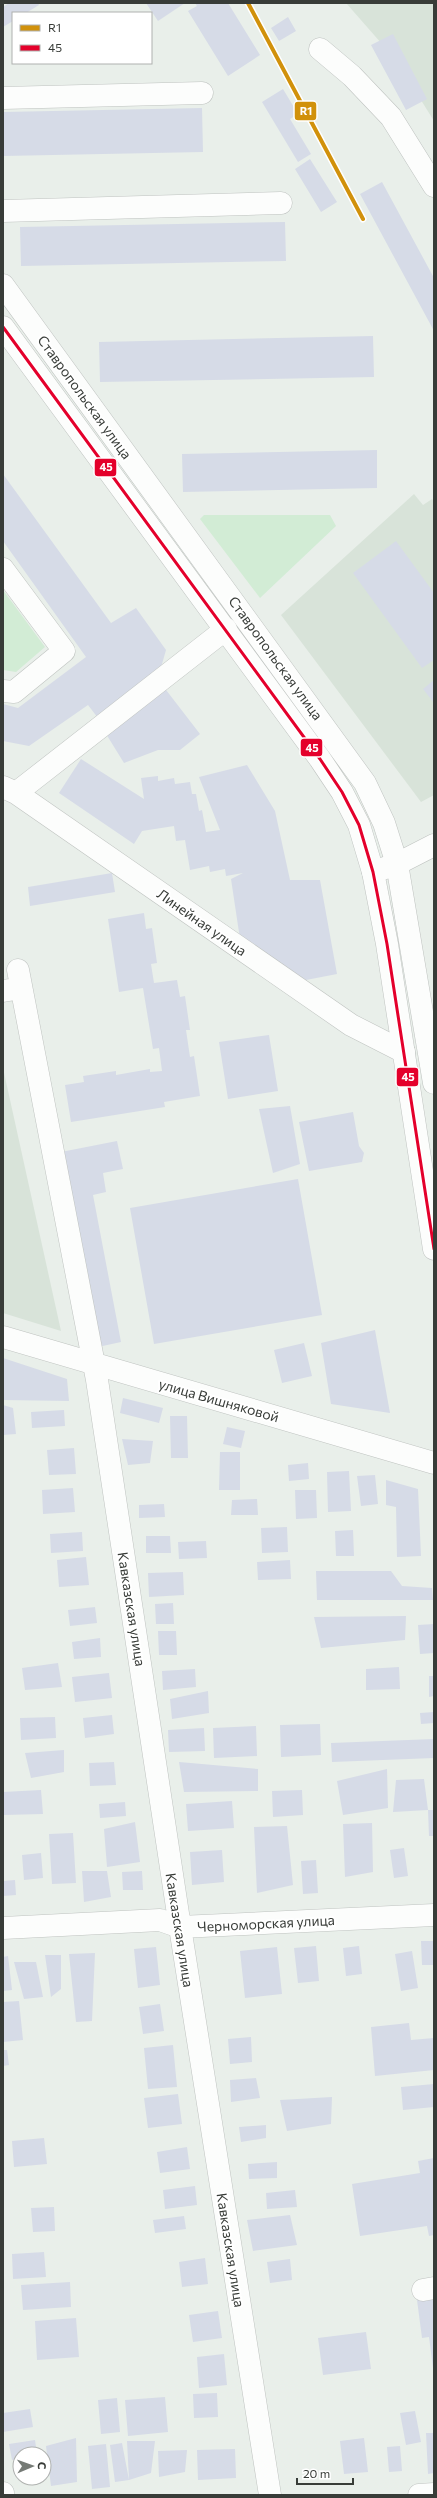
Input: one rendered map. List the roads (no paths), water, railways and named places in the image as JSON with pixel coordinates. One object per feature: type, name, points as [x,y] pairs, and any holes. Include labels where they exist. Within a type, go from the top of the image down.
[{"type":"street","points":[[320,49],[352,76],[391,117],[434,186]]},
{"type":"street","points":[[3,98],[202,93]]},
{"type":"street","points":[[3,212],[281,203]]},
{"type":"street","name":"Ставропольская улица","points":[[3,285],[355,766],[378,808],[391,840],[397,864],[431,1048],[434,1083]]},
{"type":"street","name":"Ставропольская улица","points":[[3,328],[226,629],[342,792],[359,825],[374,872],[434,1247]]},
{"type":"street","points":[[3,569],[64,652],[14,692],[3,691]]},
{"type":"street","points":[[9,790],[226,629]]},
{"type":"street","name":"Линейная улица","points":[[9,790],[351,1025],[404,1052]]},
{"type":"street","points":[[374,872],[397,864],[434,845]]},
{"type":"street","name":"Кавказская улица","points":[[14,983],[94,1364],[180,1927],[270,2495]]},
{"type":"street","name":"улица Вишняковой","points":[[3,1337],[434,1463]]},
{"type":"street","name":"Черноморская улица","points":[[3,1928],[160,1920],[180,1927],[434,1915]]},
{"type":"street","points":[[419,2495],[434,2494]]}]
